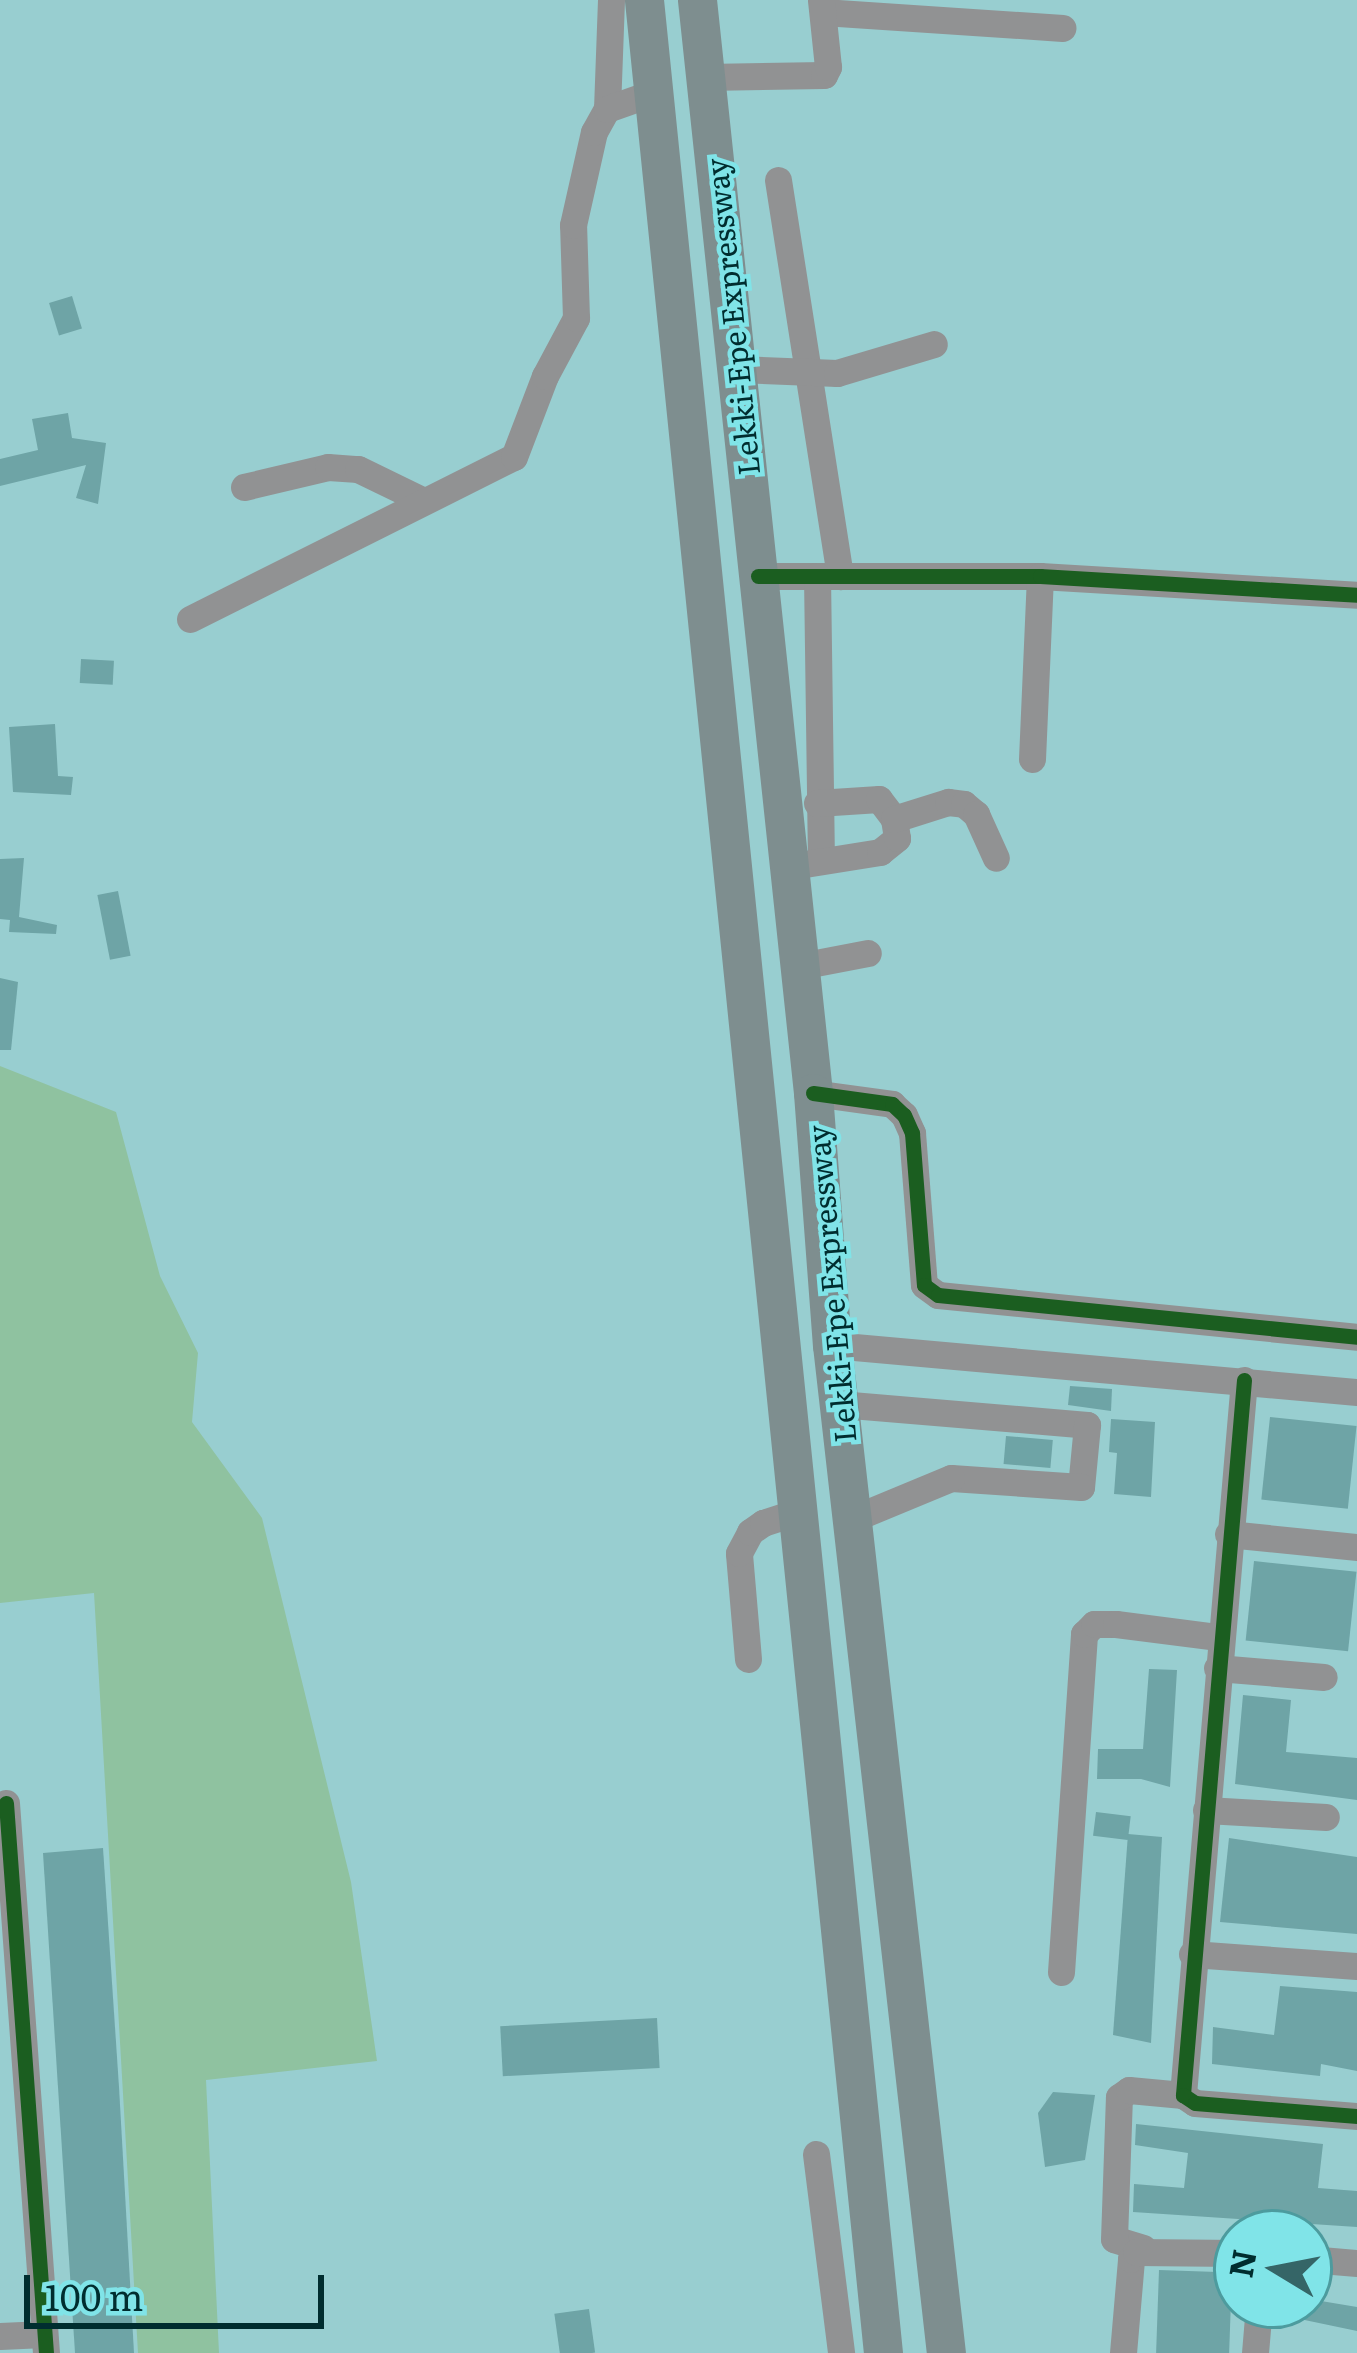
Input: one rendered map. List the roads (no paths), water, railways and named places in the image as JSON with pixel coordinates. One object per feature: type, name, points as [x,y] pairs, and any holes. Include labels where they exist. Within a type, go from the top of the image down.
[{"type":"highway","name":"Lekki-Epe Expressway","points":[[644,0],[883,2353]]},
{"type":"highway","name":"Lekki-Epe Expressway","points":[[697,0],[758,576],[805,864],[800,966],[832,1345],[946,2353]]},
{"type":"street","points":[[190,619],[496,469],[520,448],[544,376],[576,318],[573,225],[594,132],[607,109],[611,0]]},
{"type":"street","points":[[705,76],[824,75],[829,67],[822,6],[1062,28]]},
{"type":"street","points":[[607,109],[655,92]]},
{"type":"street","points":[[778,180],[829,576],[817,803],[805,864],[889,848],[897,838],[894,819],[879,799],[817,803]]},
{"type":"street","points":[[736,369],[806,374],[850,371],[934,344]]},
{"type":"street","points":[[244,487],[328,467],[358,469],[424,501]]},
{"type":"street","points":[[758,576],[1040,576],[1357,595]]},
{"type":"street","points":[[1032,759],[1040,576]]},
{"type":"street","points":[[894,819],[936,803],[964,804],[986,828],[996,858]]},
{"type":"street","points":[[800,966],[868,952]]},
{"type":"street","points":[[813,1093],[892,1104],[904,1115],[912,1133],[924,1285],[938,1295],[1357,1337]]},
{"type":"street","points":[[832,1345],[1357,1391]]},
{"type":"street","points":[[1183,2095],[1218,1637],[1244,1380]]},
{"type":"street","points":[[839,1403],[1087,1425],[1081,1487],[950,1478],[852,1519]]},
{"type":"street","points":[[748,1658],[739,1553],[750,1532],[763,1523],[801,1511]]},
{"type":"street","points":[[1228,1534],[1357,1547]]},
{"type":"street","points":[[1060,1972],[1084,1634],[1094,1624],[1116,1624],[1218,1637]]},
{"type":"street","points":[[1217,1668],[1324,1677]]},
{"type":"street","points":[[0,2336],[45,2344],[5,1803]]},
{"type":"street","points":[[1206,1810],[1326,1817]]},
{"type":"street","points":[[1192,1954],[1357,1966]]},
{"type":"street","points":[[1213,2252],[1143,2248],[1114,2239],[1119,2097],[1129,2090],[1183,2095],[1195,2103],[1357,2116]]},
{"type":"street","points":[[0,2127],[29,2125]]},
{"type":"street","points":[[817,2154],[841,2353]]},
{"type":"street","points":[[1123,2353],[1131,2260],[1143,2248]]}]
